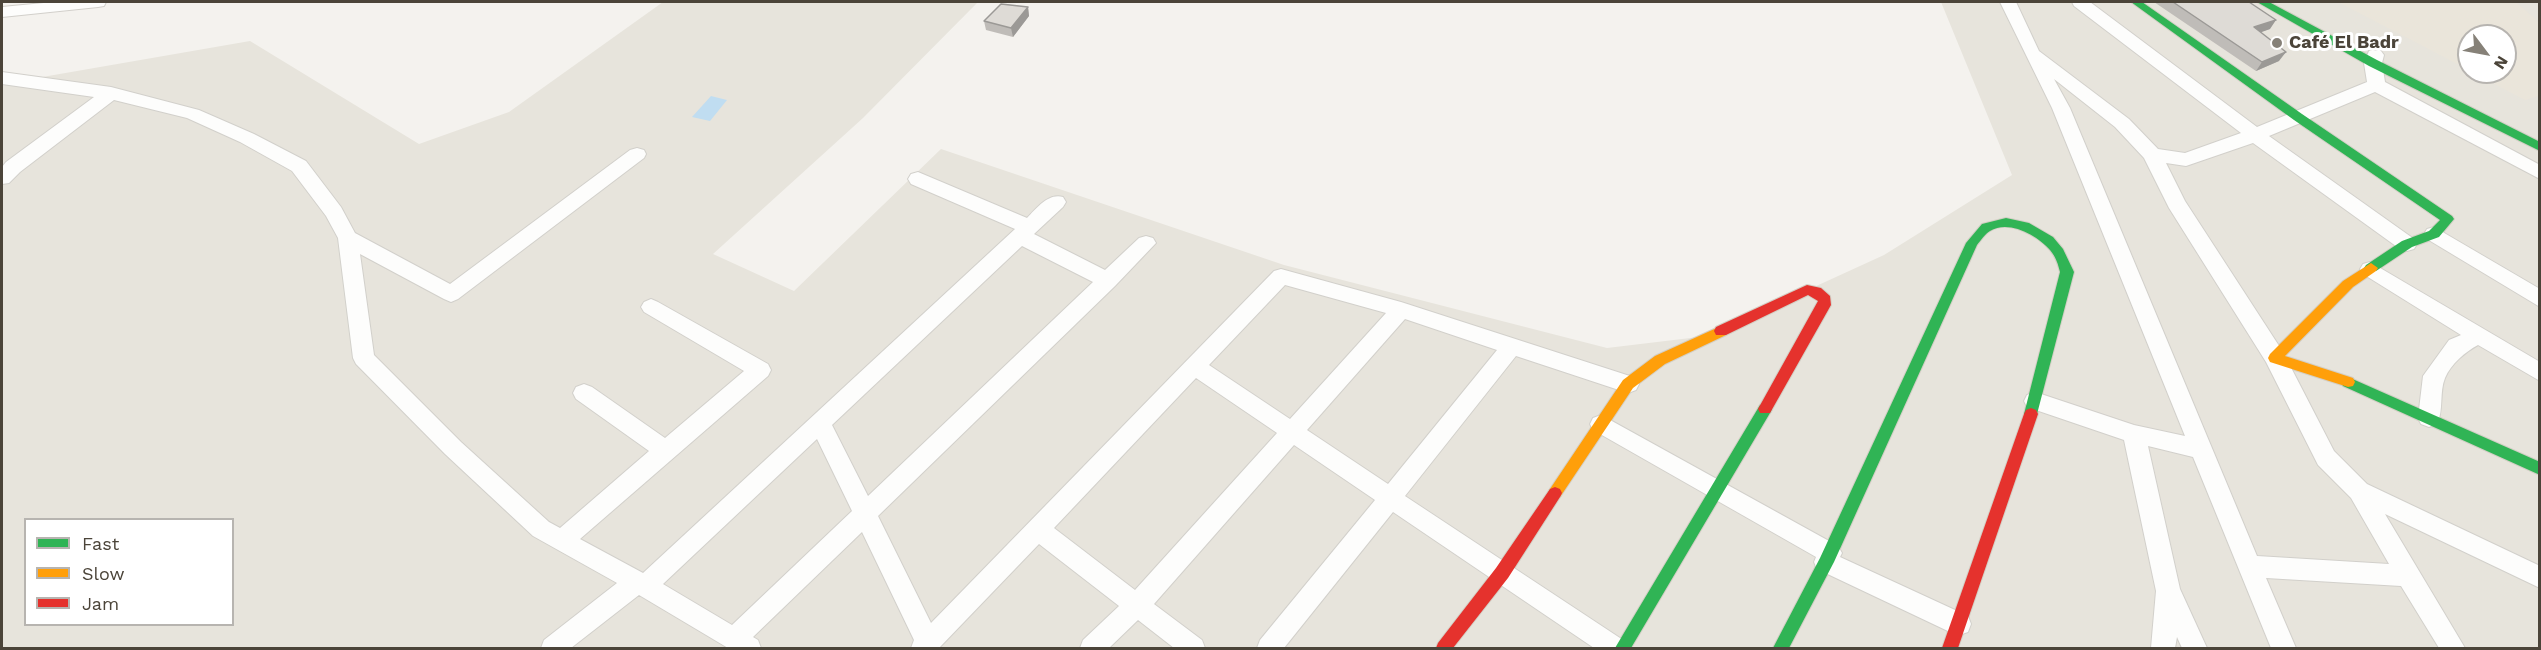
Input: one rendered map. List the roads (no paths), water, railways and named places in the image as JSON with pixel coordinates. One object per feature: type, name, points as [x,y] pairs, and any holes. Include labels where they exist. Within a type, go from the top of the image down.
[{"type":"street","points":[[2,12],[98,2]]},
{"type":"street","points":[[2008,2],[2061,108],[2283,648]]},
{"type":"street","points":[[2080,2],[2255,135],[2407,244]]},
{"type":"street","points":[[2136,2],[2298,117],[2448,219],[2434,234],[2407,244],[2348,284],[2275,358]]},
{"type":"street","points":[[2262,2],[2540,147]]},
{"type":"street","points":[[2279,2],[2374,59],[2540,134]]},
{"type":"street","points":[[2032,54],[2122,123],[2152,155],[2176,203],[2275,358],[2326,458],[2359,491],[2453,648]]},
{"type":"street","points":[[2374,59],[2376,85]]},
{"type":"street","points":[[2,78],[111,93],[193,114],[247,138],[299,166],[333,212],[348,238],[364,358],[462,456],[541,529],[641,584],[741,644],[864,515],[1146,243]]},
{"type":"street","points":[[2152,155],[2186,160],[2255,135],[2376,85]]},
{"type":"street","points":[[2376,85],[2540,173]]},
{"type":"street","points":[[2,178],[13,166],[111,93]]},
{"type":"street","points":[[348,238],[451,294],[637,154]]},
{"type":"street","points":[[918,179],[1025,231],[1108,280]]},
{"type":"street","points":[[553,648],[641,584],[820,422],[1056,202]]},
{"type":"street","points":[[1781,648],[1828,557],[1972,243],[1988,226],[2010,223],[2026,228],[2048,241],[2059,253],[2067,272],[2035,400],[1950,648]]},
{"type":"street","points":[[2434,234],[2540,300]]},
{"type":"street","points":[[2370,268],[2540,373]]},
{"type":"street","points":[[820,422],[925,646],[1281,276],[1401,310],[1628,384]]},
{"type":"street","points":[[1444,648],[1502,573],[1628,384],[1638,374],[1656,362],[1807,290],[1816,291],[1823,295],[1824,305],[1719,489],[1623,648]]},
{"type":"street","points":[[562,540],[760,370],[651,307]]},
{"type":"street","points":[[1092,648],[1137,605],[1401,310]]},
{"type":"street","points":[[2429,418],[2434,376],[2457,346],[2480,335]]},
{"type":"street","points":[[1269,648],[1513,345]]},
{"type":"street","points":[[2275,358],[2350,383],[2540,469]]},
{"type":"street","points":[[1194,366],[1614,648]]},
{"type":"street","points":[[584,393],[666,451]]},
{"type":"street","points":[[2035,400],[2134,434],[2200,449]]},
{"type":"street","points":[[1601,424],[1719,489],[1828,557],[1959,624]]},
{"type":"street","points":[[2134,434],[2168,589],[2194,648]]},
{"type":"street","points":[[2359,491],[2540,578]]},
{"type":"street","points":[[1037,529],[1194,648]]},
{"type":"street","points":[[2249,566],[2408,576]]},
{"type":"street","points":[[2163,648],[2168,589]]},
{"type":"water","points":[[711,96],[727,100],[710,121],[692,117]]},
{"type":"place","name":"Café El Badr","points":[[2277,43]]}]
